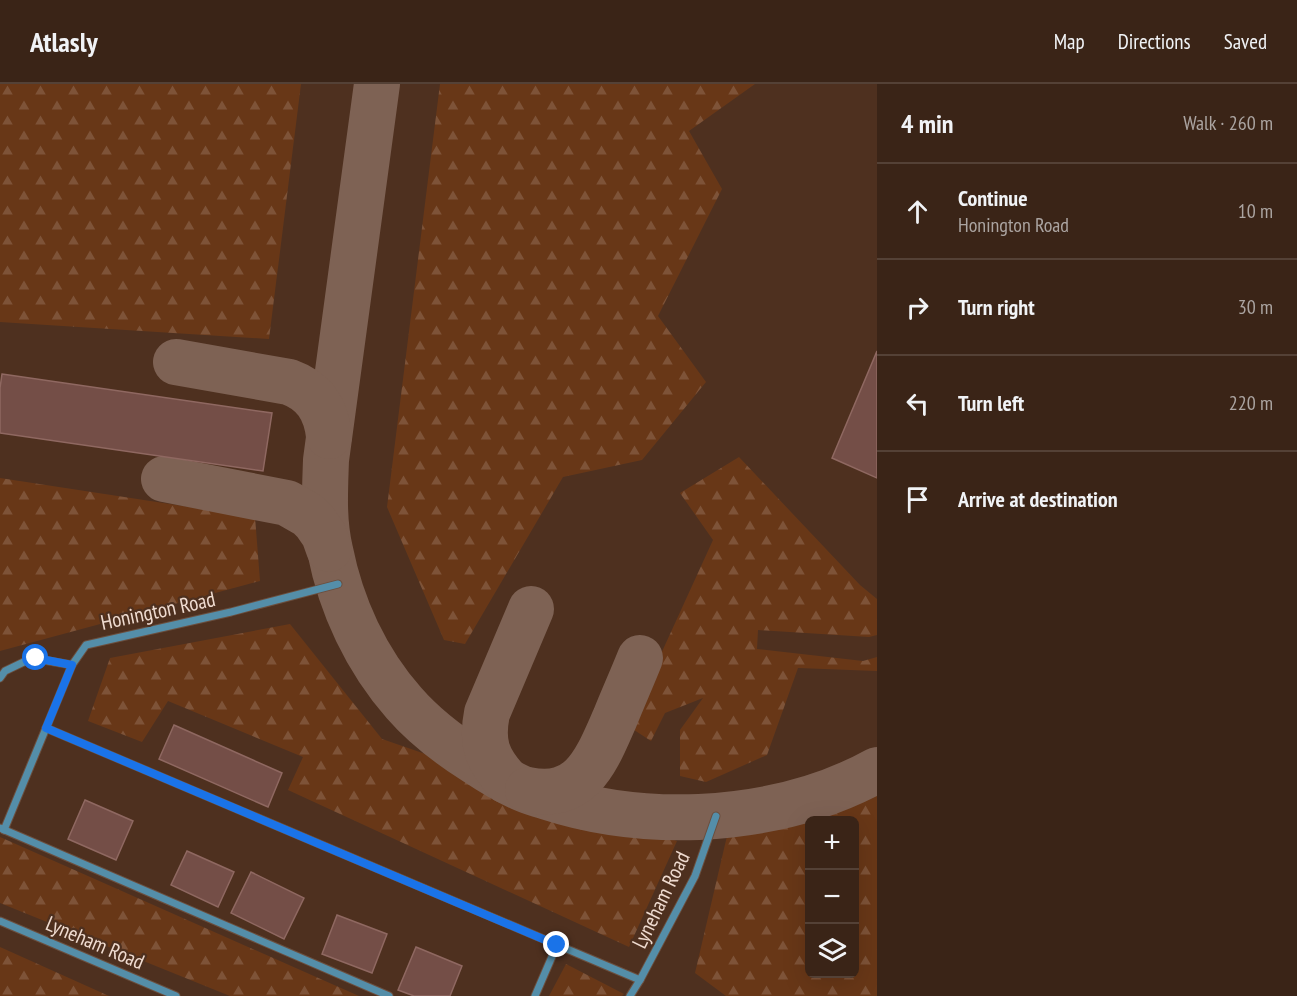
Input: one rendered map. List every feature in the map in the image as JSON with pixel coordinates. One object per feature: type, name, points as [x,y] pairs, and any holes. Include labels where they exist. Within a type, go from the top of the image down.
[{"type":"lane","name":"Honington Road","points":[[2,829],[72,665],[87,644],[231,612],[338,584]]},
{"type":"lane","points":[[0,678],[5,671],[32,658],[72,665]]},
{"type":"lane","points":[[46,728],[640,981]]},
{"type":"lane","name":"Lyneham Road","points":[[630,996],[695,876],[716,816]]},
{"type":"lane","points":[[2,829],[389,996]]},
{"type":"lane","name":"Lyneham Road","points":[[0,921],[176,996]]},
{"type":"lane","points":[[535,996],[557,945]]},
{"type":"green space","points":[[0,84],[301,84],[269,339],[0,322]]},
{"type":"green space","points":[[440,84],[755,84],[689,131],[722,189],[658,316],[706,382],[642,460],[563,477],[465,644],[444,640],[387,507]]},
{"type":"green space","points":[[739,457],[860,585],[877,599],[877,635],[869,637],[758,630],[757,649],[863,661],[877,657],[877,671],[798,668],[767,755],[706,782],[680,776],[680,730],[703,698],[665,713],[651,741],[628,726],[713,540],[680,493]]},
{"type":"green space","points":[[0,478],[255,517],[260,581],[0,651]]},
{"type":"green space","points":[[290,624],[382,739],[677,841],[629,947],[288,790],[303,757],[168,701],[142,742],[88,721],[110,658]]},
{"type":"green space","points":[[877,789],[877,996],[726,996],[695,973],[727,836]]},
{"type":"green space","points":[[0,837],[359,996],[230,996],[0,903]]},
{"type":"green space","points":[[0,947],[109,996],[0,996]]},
{"type":"green space","points":[[566,964],[624,994],[622,996],[549,996]]},
{"type":"building","points":[[877,351],[877,478],[832,458]]},
{"type":"building","points":[[2,374],[272,413],[263,471],[0,433]]},
{"type":"building","points":[[174,725],[282,773],[268,807],[159,759]]},
{"type":"building","points":[[85,800],[133,821],[116,860],[68,839]]},
{"type":"building","points":[[187,851],[234,872],[218,907],[171,885]]},
{"type":"building","points":[[251,872],[304,898],[284,939],[231,913]]},
{"type":"building","points":[[337,915],[387,934],[372,973],[322,954]]},
{"type":"building","points":[[416,947],[462,966],[450,996],[414,996],[398,990]]},
{"type":"taxiway","points":[[377,84],[326,460],[325,505],[328,539],[348,612],[367,650],[390,686],[420,720],[437,735],[497,776],[530,792],[565,803],[603,811],[641,816],[680,817],[745,813],[791,804],[835,790],[877,770]]},
{"type":"taxiway","points":[[176,362],[289,382],[298,386],[312,396],[322,409],[329,436]]},
{"type":"taxiway","points":[[164,479],[287,503],[308,515],[315,522],[324,535],[329,549]]},
{"type":"taxiway","points":[[507,781],[490,758],[485,742],[485,724],[487,713],[531,609]]},
{"type":"taxiway","points":[[528,790],[547,792],[562,789],[575,783],[585,773],[602,748],[640,658]]},
{"type":"route","points":[[36,658],[72,665],[46,728],[557,945]]}]
